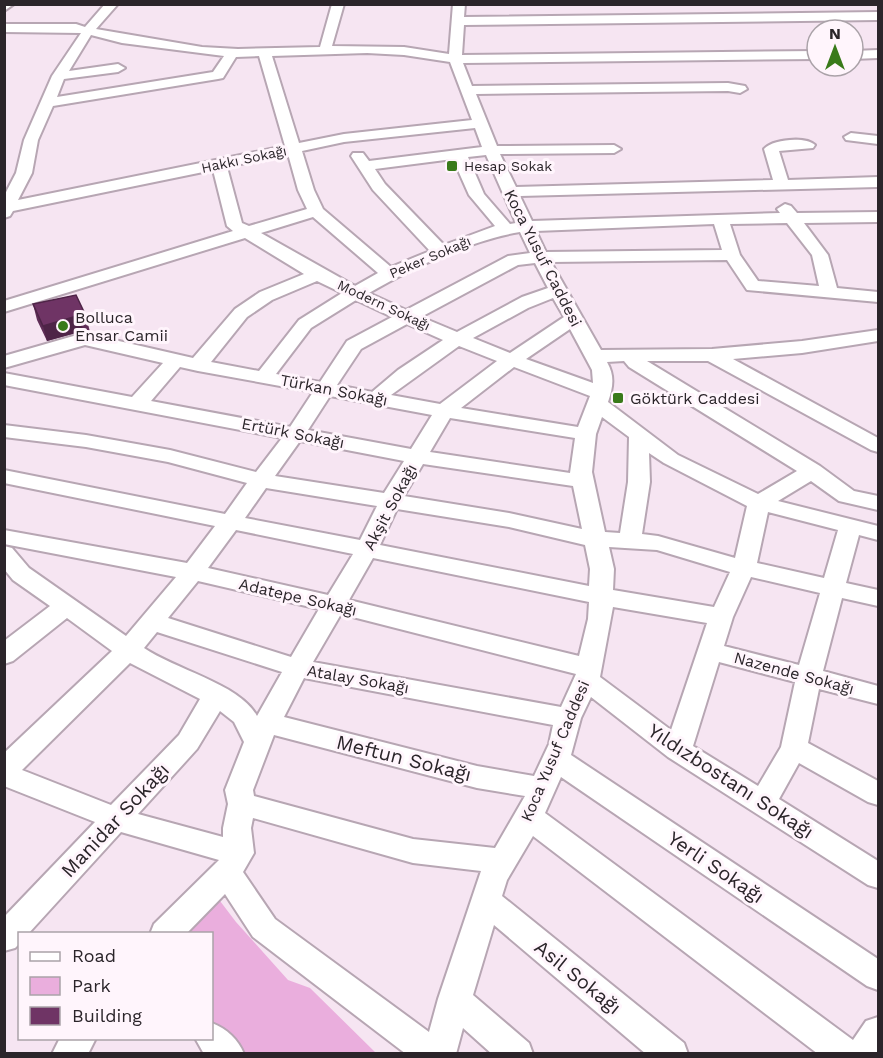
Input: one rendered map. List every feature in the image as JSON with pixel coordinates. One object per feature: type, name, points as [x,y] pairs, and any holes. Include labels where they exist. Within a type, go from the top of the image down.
[{"type":"street","points":[[4,8],[8,4]]},
{"type":"street","points":[[7,210],[22,177],[31,140],[59,76],[88,31],[112,4]]},
{"type":"street","points":[[325,50],[338,4]]},
{"type":"street","name":"Koca Yusuf Caddesi","points":[[439,1053],[484,900],[502,861],[529,817],[562,744],[568,718],[588,674],[600,619],[602,569],[581,472],[586,434],[600,398],[602,370],[540,257],[516,227],[510,192],[455,59],[459,4]]},
{"type":"street","points":[[847,4],[870,19]]},
{"type":"street","points":[[456,21],[870,19]]},
{"type":"street","points":[[4,28],[76,28],[190,49],[232,53],[325,50],[404,51],[455,59],[805,55]]},
{"type":"street","points":[[264,52],[306,190],[316,211],[389,274]]},
{"type":"street","points":[[48,103],[218,75],[232,53]]},
{"type":"street","points":[[59,76],[118,68]]},
{"type":"street","points":[[468,90],[740,88]]},
{"type":"street","name":"Hakkı Sokağı","points":[[7,210],[344,138],[481,123]]},
{"type":"street","points":[[851,137],[879,140]]},
{"type":"street","points":[[344,138],[379,187],[440,252]]},
{"type":"street","points":[[782,185],[771,149],[781,145],[808,145]]},
{"type":"street","points":[[366,166],[491,150],[614,149]]},
{"type":"street","points":[[458,153],[477,195],[516,227]]},
{"type":"street","name":"Modern Sokağı","points":[[219,164],[235,226],[318,274],[457,338],[600,398],[639,435],[671,459],[759,503],[879,532]]},
{"type":"street","points":[[4,182],[22,177]]},
{"type":"street","points":[[510,192],[879,182]]},
{"type":"street","points":[[765,186],[820,255],[829,293]]},
{"type":"street","points":[[4,306],[316,211]]},
{"type":"street","name":"Peker Sokağı","points":[[264,377],[305,324],[389,274],[490,232],[516,227],[720,219],[879,217]]},
{"type":"street","points":[[720,219],[732,255],[753,286],[879,297]]},
{"type":"street","points":[[433,1053],[264,928],[233,863],[116,819],[4,772],[128,650],[193,572],[295,434],[354,345],[512,261],[540,257],[732,255]]},
{"type":"street","points":[[198,365],[241,313],[266,296],[318,274]]},
{"type":"street","points":[[376,398],[406,372],[457,338],[540,295],[560,291]]},
{"type":"street","name":"Akşit Sokağı","points":[[233,863],[242,804],[238,790],[262,732],[368,549],[389,503],[444,411],[511,360],[574,319]]},
{"type":"street","points":[[595,356],[712,355],[879,335]]},
{"type":"street","name":"Türkan Sokağı","points":[[4,362],[84,339],[176,361],[444,411],[586,434]]},
{"type":"street","points":[[712,355],[879,446]]},
{"type":"street","points":[[630,356],[636,363],[812,471],[847,496],[879,503]]},
{"type":"street","points":[[137,404],[176,361]]},
{"type":"street","name":"Ertürk Sokağı","points":[[4,379],[417,457],[583,481]]},
{"type":"street","points":[[4,430],[86,441],[170,456],[260,480],[389,503],[509,520],[595,538],[658,543],[744,568],[879,598]]},
{"type":"street","points":[[630,541],[639,482],[639,435]]},
{"type":"street","points":[[678,750],[721,616],[744,568],[759,503],[812,471]]},
{"type":"street","points":[[4,476],[601,596],[721,616]]},
{"type":"street","points":[[763,803],[794,748],[808,675],[850,526]]},
{"type":"street","points":[[6,554],[21,574],[65,607],[144,661],[216,695],[262,732]]},
{"type":"street","name":"Adatepe Sokağı","points":[[6,554],[193,572],[431,627],[588,674]]},
{"type":"street","points":[[4,656],[65,607]]},
{"type":"street","name":"Atalay Sokağı","points":[[152,622],[297,668],[568,718]]},
{"type":"street","name":"Nazende Sokağı","points":[[710,651],[879,695]]},
{"type":"street","name":"Yıldızbostanı Sokağı","points":[[588,674],[678,750],[879,876]]},
{"type":"street","name":"Manidar Sokağı","points":[[4,938],[188,742],[216,695]]},
{"type":"street","name":"Meftun Sokağı","points":[[262,732],[477,777],[542,788]]},
{"type":"street","points":[[794,748],[879,794]]},
{"type":"street","name":"Yerli Sokağı","points":[[554,758],[879,976]]},
{"type":"street","points":[[242,804],[413,851],[502,861]]},
{"type":"street","points":[[529,817],[845,1053]]},
{"type":"street","points":[[166,932],[233,863]]},
{"type":"street","name":"Asil Sokağı","points":[[484,900],[672,1053]]},
{"type":"street","points":[[454,999],[517,1053]]},
{"type":"street","points":[[862,1053],[879,1032]]},
{"type":"street","points":[[68,1053],[78,1040]]},
{"type":"street","points":[[213,1040],[228,1053]]},
{"type":"green space","points":[[217,897],[236,922],[288,980],[310,988],[376,1053],[243,1053],[213,1025],[213,932],[185,932]]},
{"type":"building","points":[[76,295],[86,316],[80,315],[43,326],[33,304]]},
{"type":"place","name":"Hesap Sokak","points":[[452,166]]},
{"type":"place","name":"Bolluca Ensar Camii","points":[[63,326]]},
{"type":"place","name":"Göktürk Caddesi","points":[[618,398]]}]
